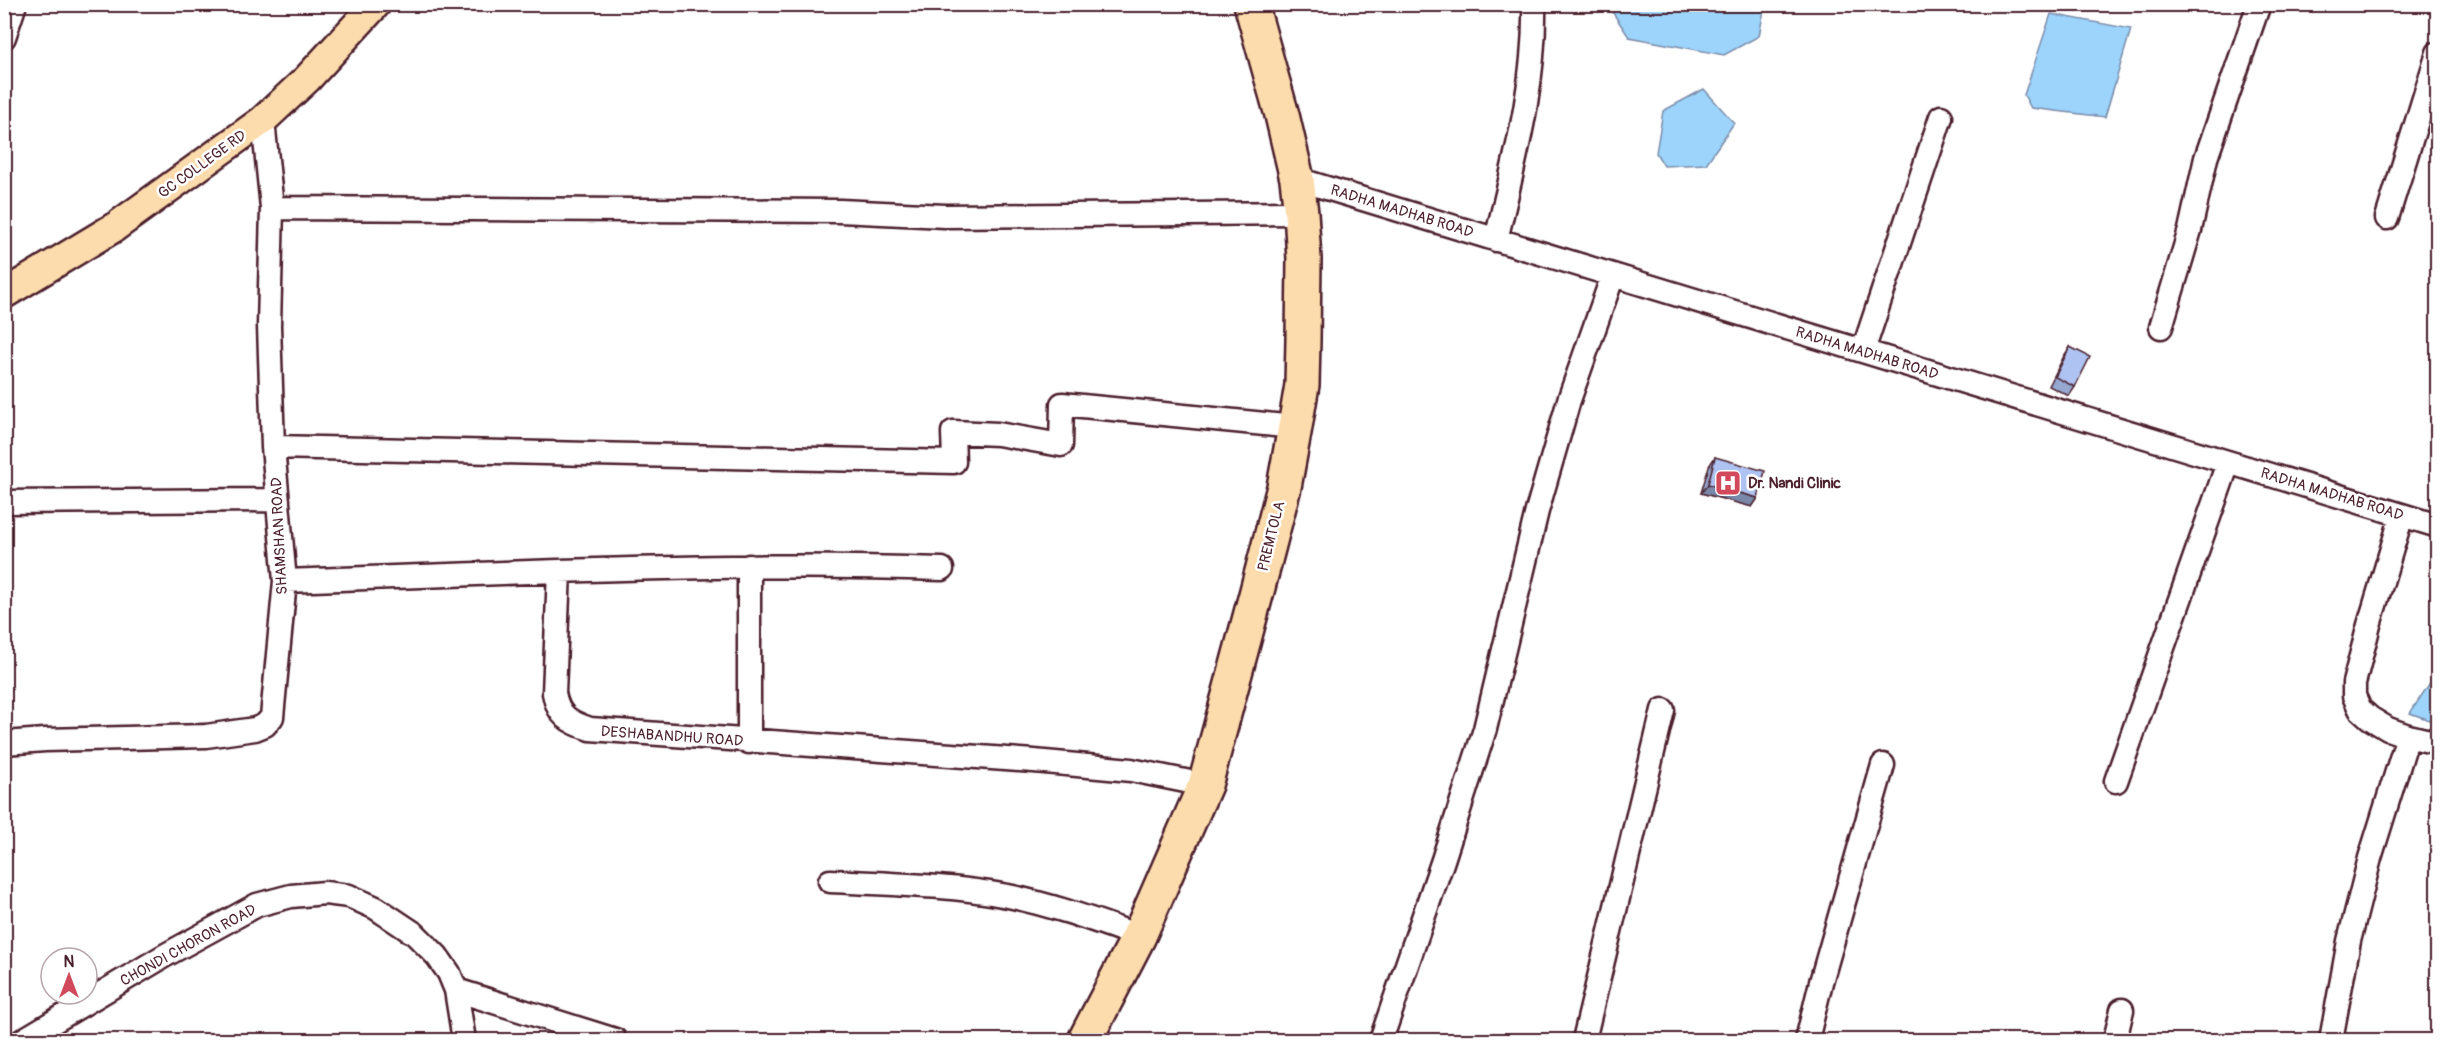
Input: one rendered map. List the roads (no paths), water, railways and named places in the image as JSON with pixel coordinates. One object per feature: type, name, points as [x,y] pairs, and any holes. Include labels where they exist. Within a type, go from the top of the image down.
[{"type":"highway","name":"PREMTOLA","points":[[1085,1041],[1139,936],[1205,785],[1284,487],[1302,385],[1304,259],[1297,179],[1251,4]]},
{"type":"main road","name":"GC COLLEGE RD","points":[[4,294],[115,227],[263,120],[307,79],[376,4]]},
{"type":"street","points":[[4,37],[15,4]]},
{"type":"street","points":[[1496,240],[1521,131],[1535,26],[1534,4]]},
{"type":"street","points":[[2161,327],[2190,230],[2206,158],[2259,4]]},
{"type":"street","points":[[2387,218],[2438,53]]},
{"type":"street","points":[[1863,351],[1941,117]]},
{"type":"street","name":"SHAMSHAN ROAD","points":[[4,743],[206,736],[255,729],[272,717],[285,581],[273,447],[269,326],[272,207],[263,120]]},
{"type":"street","name":"RADHA MADHAB ROAD","points":[[1297,179],[2438,526]]},
{"type":"street","points":[[272,207],[840,211],[945,216],[1301,213]]},
{"type":"street","points":[[1382,1041],[1485,729],[1537,511],[1569,400],[1613,275]]},
{"type":"street","points":[[273,447],[954,462],[953,432],[998,434],[1060,445],[1062,404],[1295,427]]},
{"type":"street","points":[[2116,781],[2228,463]]},
{"type":"street","points":[[4,502],[278,500]]},
{"type":"street","points":[[2402,515],[2369,625],[2354,683],[2354,696],[2360,709],[2388,729],[2438,743]]},
{"type":"street","points":[[285,581],[748,566],[942,569]]},
{"type":"street","points":[[748,566],[749,742]]},
{"type":"street","name":"DESHABANDHU ROAD","points":[[559,571],[554,693],[561,715],[571,723],[590,729],[1131,770],[1205,785]]},
{"type":"street","points":[[1584,1041],[1663,710]]},
{"type":"street","points":[[2331,1041],[2349,941],[2367,868],[2408,736]]},
{"type":"street","points":[[1807,1041],[1821,982],[1882,765]]},
{"type":"street","points":[[830,881],[906,885],[1007,896],[1056,908],[1139,936]]},
{"type":"street","name":"CHONDI CHORON ROAD","points":[[23,1041],[164,956],[257,905],[291,896],[325,893],[349,896],[376,908],[415,934],[437,956],[449,973],[456,990],[464,1041]]},
{"type":"street","points":[[456,990],[615,1041]]},
{"type":"street","points":[[2115,1041],[2122,1010]]},
{"type":"water","points":[[1615,4],[1765,5],[1759,36],[1724,55],[1629,37],[1613,13]]},
{"type":"water","points":[[2051,14],[2131,29],[2105,117],[2031,108],[2024,95]]},
{"type":"water","points":[[1704,89],[1734,123],[1706,164],[1664,166],[1656,153],[1663,111]]},
{"type":"water","points":[[2437,672],[2438,723],[2410,713]]},
{"type":"place","name":"Dr. Nandi Clinic","points":[[1728,483]]}]
